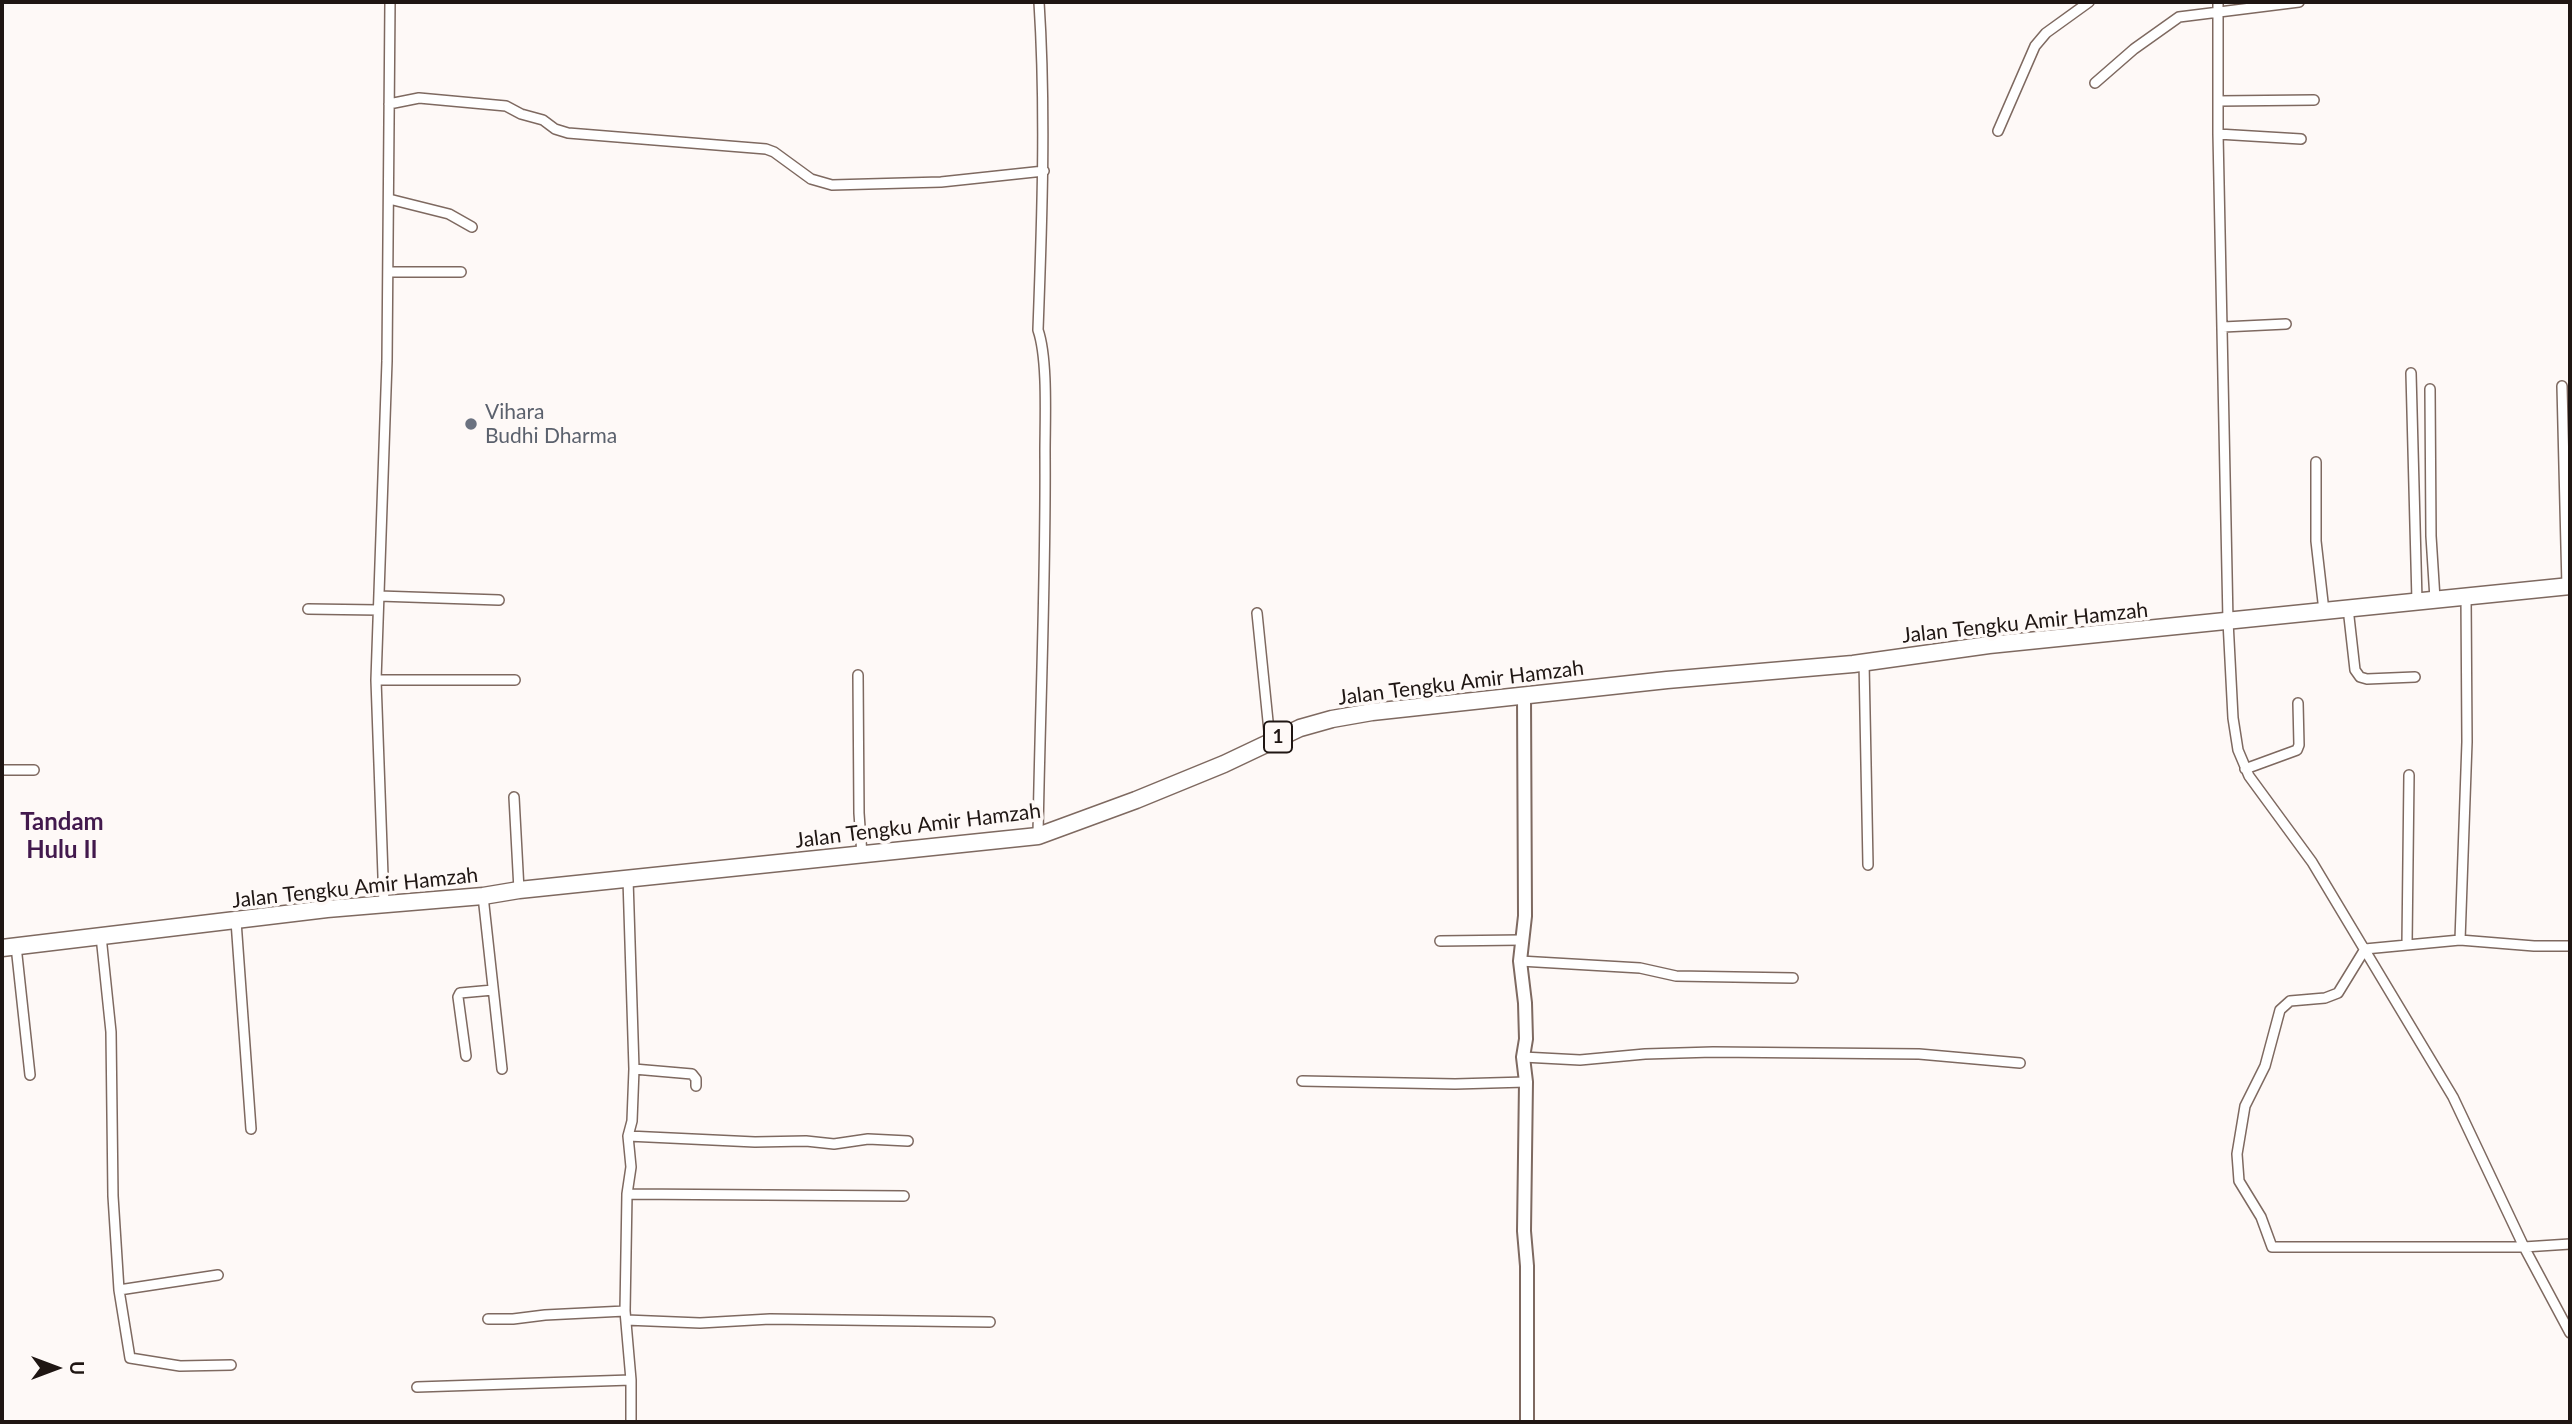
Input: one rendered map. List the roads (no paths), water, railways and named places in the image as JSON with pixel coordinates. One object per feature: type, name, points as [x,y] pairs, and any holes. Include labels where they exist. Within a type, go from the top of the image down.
[{"type":"highway","name":"Jalan Tengku Amir Hamzah","points":[[9,947],[384,904],[483,896],[628,878],[1038,836],[1136,800],[1314,724],[1352,715],[1864,662],[1989,645],[2569,587]]},
{"type":"street","points":[[384,904],[376,680],[384,498],[390,2]]},
{"type":"street","points":[[1038,836],[1045,481],[1044,390],[1041,338],[1038,330],[1044,171],[1043,57],[1039,2]]},
{"type":"street","points":[[1998,131],[2035,46],[2046,33],[2089,2]]},
{"type":"street","points":[[2218,2],[2218,134],[2228,621],[2235,735],[2247,772],[2312,862],[2453,1097],[2524,1247],[2570,1333]]},
{"type":"street","points":[[2095,83],[2134,49],[2176,18],[2299,2]]},
{"type":"street","points":[[389,104],[419,98],[480,102],[506,106],[521,114],[543,120],[555,129],[568,132],[766,149],[811,179],[832,185],[941,182],[1044,171]]},
{"type":"street","points":[[2219,101],[2314,100]]},
{"type":"street","points":[[2218,134],[2301,139]]},
{"type":"street","points":[[389,199],[449,214],[472,227]]},
{"type":"street","points":[[388,272],[461,272]]},
{"type":"street","points":[[2223,327],[2286,324]]},
{"type":"street","points":[[2411,373],[2417,601]]},
{"type":"street","points":[[2562,386],[2569,587]]},
{"type":"street","points":[[2430,389],[2431,536],[2435,599]]},
{"type":"street","points":[[2316,462],[2316,541],[2324,611]]},
{"type":"street","points":[[379,596],[499,600]]},
{"type":"street","points":[[2460,940],[2467,742],[2466,596]]},
{"type":"street","points":[[2348,608],[2355,670],[2360,677],[2415,677]]},
{"type":"street","points":[[307,609],[378,610]]},
{"type":"street","points":[[1257,613],[1270,741]]},
{"type":"street","points":[[1864,662],[1868,865]]},
{"type":"street","points":[[858,675],[862,855]]},
{"type":"street","points":[[376,680],[515,680]]},
{"type":"street","points":[[1524,696],[1525,916],[1520,961],[1525,1003],[1522,1056],[1526,1082],[1524,1231],[1527,1266],[1527,1422]]},
{"type":"street","points":[[2247,772],[2297,750],[2298,703]]},
{"type":"street","points":[[2,770],[34,770]]},
{"type":"street","points":[[2407,944],[2409,775]]},
{"type":"street","points":[[513,797],[519,890]]},
{"type":"street","points":[[628,878],[634,1069],[632,1121],[628,1136],[631,1167],[627,1194],[626,1316],[631,1422]]},
{"type":"street","points":[[483,896],[502,1069]]},
{"type":"street","points":[[236,921],[251,1129]]},
{"type":"street","points":[[101,936],[111,1032],[113,1196],[120,1290],[130,1358],[180,1366],[232,1365]]},
{"type":"street","points":[[1440,941],[1522,940]]},
{"type":"street","points":[[2365,949],[2460,940],[2570,946]]},
{"type":"street","points":[[9,947],[30,1075]]},
{"type":"street","points":[[2365,949],[2338,993],[2325,998],[2297,999],[2284,1004],[2277,1018],[2265,1066],[2245,1107],[2238,1134],[2237,1173],[2243,1188],[2262,1217],[2272,1247],[2524,1247],[2570,1244]]},
{"type":"street","points":[[1520,961],[1640,968],[1676,976],[1793,978]]},
{"type":"street","points":[[466,1056],[458,997],[460,993],[493,990]]},
{"type":"street","points":[[1522,1056],[1580,1060],[1713,1052],[1919,1054],[2020,1063]]},
{"type":"street","points":[[634,1069],[692,1074],[696,1079],[696,1086]]},
{"type":"street","points":[[1302,1082],[1526,1082]]},
{"type":"street","points":[[628,1136],[834,1144],[869,1139],[908,1141]]},
{"type":"street","points":[[627,1194],[904,1196]]},
{"type":"street","points":[[120,1290],[218,1275]]},
{"type":"street","points":[[488,1319],[545,1315],[626,1316],[692,1323],[771,1319],[989,1322]]},
{"type":"street","points":[[417,1387],[631,1380]]},
{"type":"place","name":"Vihara Budhi Dharma","points":[[471,424]]},
{"type":"district","name":"Tandam Hulu II","points":[[62,836]]}]
